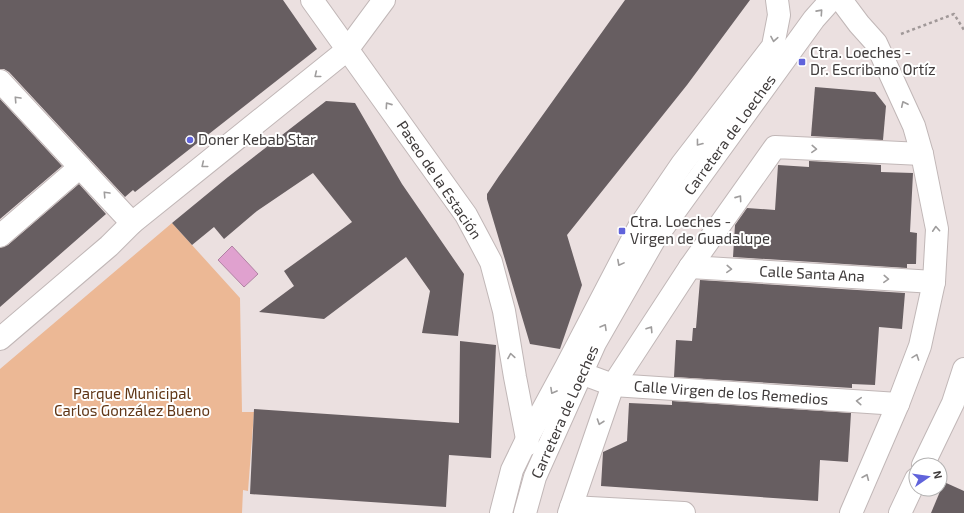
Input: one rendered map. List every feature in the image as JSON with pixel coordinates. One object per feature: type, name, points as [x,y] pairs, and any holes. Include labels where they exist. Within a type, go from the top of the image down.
[{"type":"street","name":"Paseo de la Estación","points":[[312,0],[466,215],[491,262],[504,311],[515,377],[535,477]]},
{"type":"street","points":[[0,339],[109,246],[132,223],[347,50],[384,0]]},
{"type":"street","name":"Carretera de Loeches","points":[[525,513],[535,477],[574,370],[639,227],[682,164],[773,46],[779,14],[777,0]]},
{"type":"street","name":"Carretera de Loeches","points":[[502,513],[512,470],[527,438],[574,370],[595,343],[654,240],[814,19],[831,0]]},
{"type":"street","points":[[842,0],[859,24],[876,43],[914,126],[922,154],[937,229],[934,282],[920,346],[898,404],[851,513]]},
{"type":"street","points":[[0,81],[132,223]]},
{"type":"street","points":[[684,513],[570,510],[613,385],[690,267],[775,147],[922,154]]},
{"type":"street","points":[[0,236],[80,167]]},
{"type":"street","name":"Calle Santa Ana","points":[[690,267],[934,282]]},
{"type":"street","points":[[927,457],[953,403],[964,369]]},
{"type":"street","name":"Calle Virgen de los Remedios","points":[[574,370],[613,385],[898,404]]},
{"type":"street","points":[[900,513],[908,496]]},
{"type":"path","points":[[876,43],[954,14],[964,30]]},
{"type":"green space","name":"Parque Municipal Carlos González Bueno","points":[[172,223],[240,298],[242,412],[254,412],[248,491],[243,490],[242,513],[0,513],[0,369]]},
{"type":"shaded area","points":[[232,246],[258,274],[244,287],[218,260]]},
{"type":"building","points":[[0,0],[283,0],[317,49],[135,192],[133,190],[125,197],[9,72],[4,69],[0,69]]},
{"type":"building","points":[[625,0],[750,0],[687,85],[567,235],[582,285],[560,349],[530,344],[487,199],[487,194]]},
{"type":"building","points":[[815,87],[875,92],[886,106],[883,140],[811,136]]},
{"type":"building","points":[[0,99],[62,166],[0,219]]},
{"type":"building","points":[[326,101],[355,103],[402,184],[464,274],[458,336],[422,333],[430,291],[406,257],[324,319],[259,312],[294,286],[284,271],[352,222],[313,173],[257,211],[224,239],[214,227],[192,245],[172,223],[228,177]]},
{"type":"building","points":[[809,161],[881,165],[881,172],[913,173],[910,232],[917,233],[916,264],[907,264],[907,268],[733,257],[735,225],[747,208],[775,210],[778,165],[809,167]]},
{"type":"building","points":[[79,184],[106,214],[0,307],[0,248],[8,245]]},
{"type":"building","points":[[700,280],[905,293],[902,329],[879,327],[875,385],[852,384],[852,388],[674,377],[676,340],[692,341],[693,328],[696,328]]},
{"type":"building","points":[[460,341],[496,345],[491,458],[449,455],[446,507],[250,494],[254,409],[459,423]]},
{"type":"building","points":[[672,401],[851,413],[848,462],[820,460],[818,501],[601,486],[603,452],[627,441],[629,403],[672,405]]},
{"type":"building","points":[[948,484],[964,491],[964,513],[931,513],[938,497],[948,497]]},
{"type":"place","name":"Ctra. Loeches - Dr. Escribano Ortíz","points":[[802,62]]},
{"type":"place","name":"Doner Kebab Star","points":[[190,140]]},
{"type":"place","name":"Ctra. Loeches - Virgen de Guadalupe","points":[[622,231]]}]
